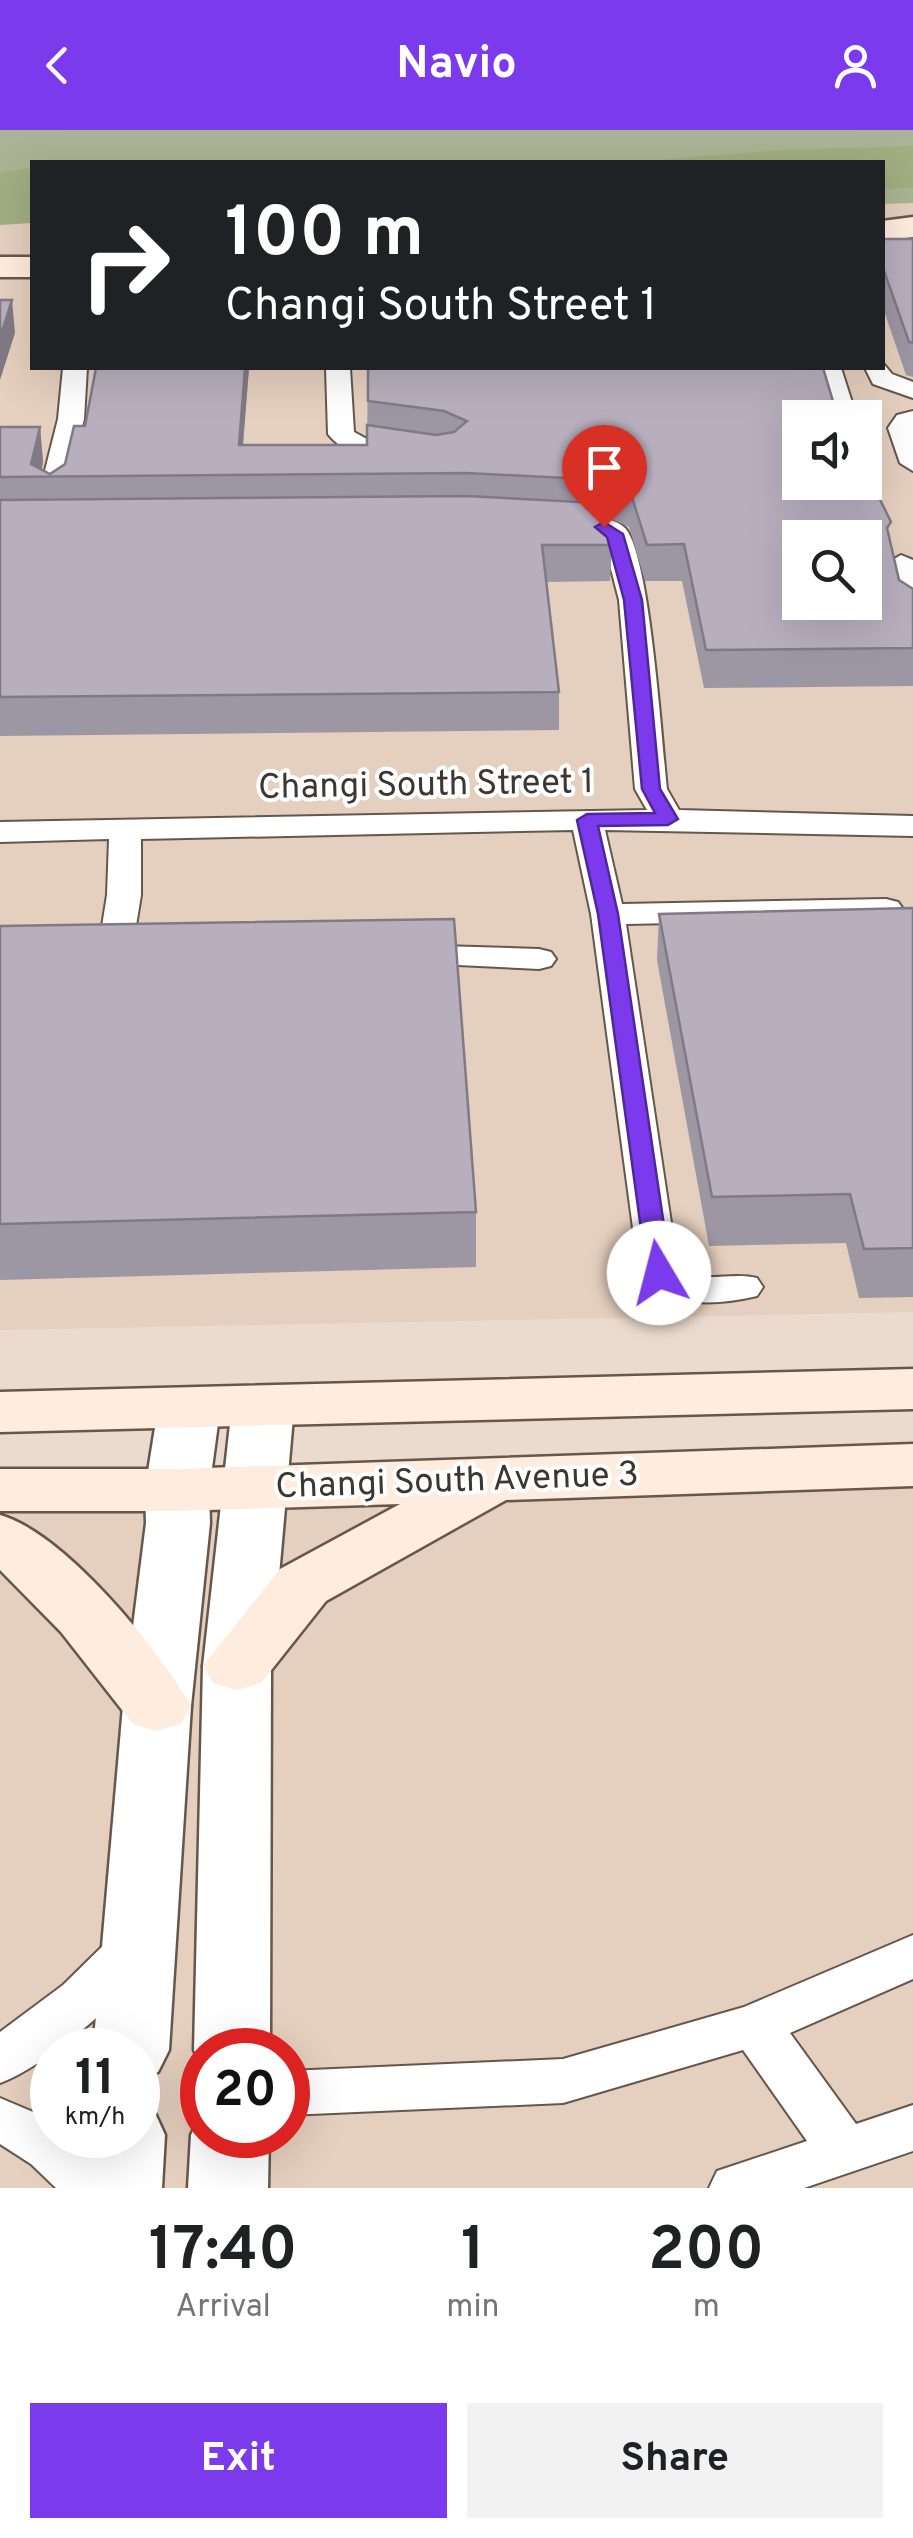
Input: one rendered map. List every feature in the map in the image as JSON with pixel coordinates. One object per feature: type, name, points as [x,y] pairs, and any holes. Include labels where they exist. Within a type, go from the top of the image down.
[{"type":"street","points":[[885,232],[913,231]]},
{"type":"street","points":[[0,268],[30,267]]},
{"type":"street","points":[[0,1412],[913,1389]]},
{"type":"street","points":[[232,2028],[237,1666],[263,1406]]},
{"type":"street","points":[[132,2028],[157,1706],[178,1523],[177,1490],[189,1409]]},
{"type":"street","name":"Changi South Avenue 3","points":[[0,1490],[177,1490],[913,1465]]},
{"type":"street","points":[[237,1666],[304,1585],[495,1480]]},
{"type":"street","points":[[0,1538],[39,1568],[80,1608],[157,1706]]},
{"type":"street","points":[[122,2188],[124,2158]]},
{"type":"street","points":[[228,2188],[229,2158]]},
{"type":"lane","points":[[49,515],[70,419],[75,370]]},
{"type":"lane","points":[[338,370],[341,434],[352,445],[376,453],[432,456]]},
{"type":"lane","points":[[830,370],[839,400]]},
{"type":"lane","points":[[878,370],[882,379],[913,392]]},
{"type":"lane","points":[[913,419],[906,420],[901,428],[913,463]]},
{"type":"lane","points":[[526,522],[585,524],[604,527],[615,534],[633,600],[651,789],[668,819]]},
{"type":"lane","points":[[901,563],[913,615]]},
{"type":"lane","name":"Changi South Street 1","points":[[0,832],[668,819],[913,826]]},
{"type":"lane","points":[[587,820],[608,914],[659,1273],[670,1285],[688,1290],[743,1287]]},
{"type":"lane","points":[[115,952],[124,895],[125,827]]},
{"type":"lane","points":[[608,914],[886,909]]},
{"type":"lane","points":[[77,952],[153,952]]},
{"type":"lane","points":[[384,955],[540,959]]},
{"type":"lane","points":[[0,2061],[81,2000],[137,1944]]},
{"type":"lane","points":[[310,2092],[562,2082],[755,2025],[913,1955]]},
{"type":"lane","points":[[755,2025],[844,2151]]},
{"type":"lane","points":[[0,2121],[14,2125],[64,2158],[91,2188]]},
{"type":"lane","points":[[736,2188],[913,2128]]},
{"type":"shaded area","points":[[913,203],[913,1312],[0,1330],[0,221],[30,220],[30,370],[885,370],[885,204]]},
{"type":"shaded area","points":[[913,1488],[913,2188],[0,2188],[0,1509]]},
{"type":"green space","points":[[0,130],[913,130],[913,203],[885,204],[885,160],[30,160],[30,220],[0,221]]},
{"type":"green space","points":[[913,146],[913,188],[885,189],[885,160],[653,160]]},
{"type":"green space","points":[[30,168],[30,223],[0,225],[0,172]]},
{"type":"building","points":[[885,239],[913,239],[913,343],[909,342],[885,274]]},
{"type":"building","points":[[0,300],[12,300],[0,338]]},
{"type":"building","points":[[96,370],[245,370],[239,445],[367,445],[367,425],[436,435],[454,432],[467,421],[444,411],[368,401],[368,370],[824,370],[833,400],[782,400],[782,500],[880,500],[891,522],[887,528],[899,580],[913,589],[913,648],[706,650],[684,544],[647,545],[630,491],[605,480],[466,473],[0,477],[0,427],[40,427],[31,464],[50,474],[65,464],[74,426],[85,426]]},
{"type":"building","points":[[466,496],[598,503],[612,545],[542,545],[559,692],[0,697],[0,500]]},
{"type":"building","points":[[913,908],[913,1248],[864,1249],[850,1194],[712,1197],[659,914]]},
{"type":"building","points":[[454,919],[476,1212],[0,1224],[0,926]]},
{"type":"route","points":[[604,527],[615,534],[633,600],[651,789],[668,819],[587,820],[608,914],[659,1273]]}]
